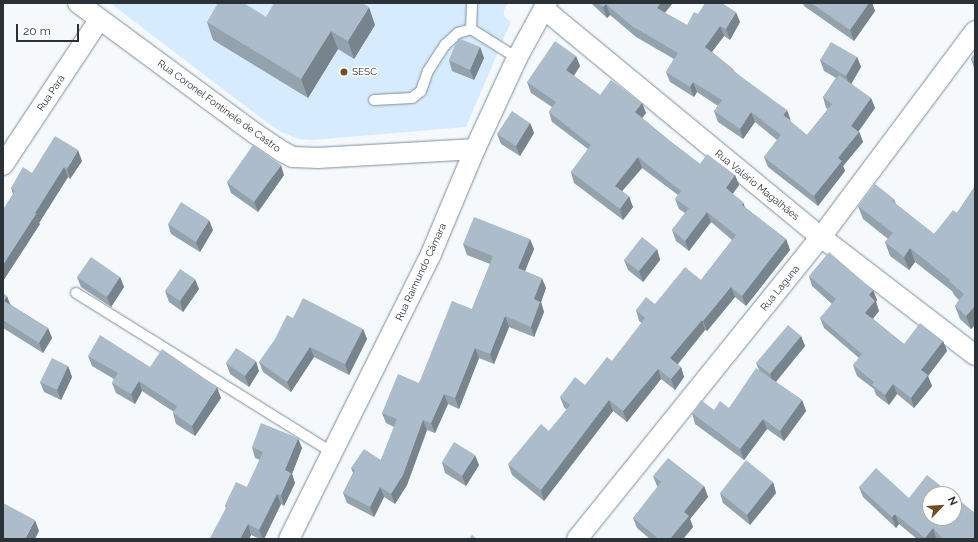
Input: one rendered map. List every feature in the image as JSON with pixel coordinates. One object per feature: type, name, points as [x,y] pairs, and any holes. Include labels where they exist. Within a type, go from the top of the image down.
[{"type":"street","name":"Rua Coronel Fontinele de Castro","points":[[78,3],[99,20],[256,134],[293,157],[319,158],[475,149]]},
{"type":"street","name":"Rua Raimundo Câmara","points":[[289,539],[431,254],[475,149],[517,58],[545,6]]},
{"type":"street","name":"Rua Valério Magalhães","points":[[545,6],[821,237],[975,355]]},
{"type":"street","name":"Rua Pará","points":[[3,165],[99,20]]},
{"type":"street","name":"Rua Laguna","points":[[577,539],[821,237],[975,31]]},
{"type":"lane","points":[[472,3],[472,29]]},
{"type":"lane","points":[[374,100],[412,98],[421,90],[428,71],[445,45],[458,33],[472,29],[517,58]]},
{"type":"lane","points":[[76,293],[333,453]]},
{"type":"shaded area","name":"SESC","points":[[110,3],[508,3],[504,10],[504,16],[511,22],[466,127],[313,140],[299,139],[281,132]]},
{"type":"building","name":"SESC","points":[[218,3],[244,3],[266,17],[274,3],[362,3],[369,7],[348,41],[331,31],[301,79],[207,22]]},
{"type":"building","points":[[599,3],[661,3],[657,8],[687,25],[694,12],[698,14],[705,3],[722,3],[736,12],[726,29],[720,26],[705,47],[733,69],[732,70],[787,110],[783,115],[807,135],[832,104],[823,97],[839,75],[871,98],[851,126],[859,132],[838,158],[842,161],[814,196],[764,157],[781,135],[751,112],[740,129],[714,111],[722,100],[693,82],[690,87],[666,72],[678,53],[632,26],[606,4],[603,7]]},
{"type":"building","points":[[811,3],[869,3],[850,30]]},
{"type":"building","points":[[458,38],[480,47],[470,70],[449,60]]},
{"type":"building","points":[[555,41],[576,56],[566,70],[600,95],[611,80],[642,103],[635,112],[700,164],[707,154],[735,175],[726,188],[743,202],[742,205],[786,239],[742,296],[731,287],[670,358],[681,367],[671,379],[658,369],[623,411],[609,400],[541,490],[508,464],[541,424],[549,431],[570,405],[560,397],[575,377],[585,385],[607,357],[612,361],[645,318],[636,310],[646,297],[655,304],[685,267],[701,280],[736,235],[707,212],[685,241],[672,230],[689,208],[675,199],[681,191],[638,157],[615,186],[629,196],[620,209],[571,172],[591,145],[549,112],[556,102],[527,82]]},
{"type":"building","points":[[831,42],[857,57],[846,76],[820,60]]},
{"type":"building","points":[[975,53],[975,63],[971,59]]},
{"type":"building","points":[[512,111],[530,123],[516,146],[497,134]]},
{"type":"building","points":[[55,136],[78,150],[67,169],[64,167],[3,265],[3,210],[15,191],[11,188],[23,167],[32,173]]},
{"type":"building","points":[[253,145],[281,165],[254,202],[227,182]]},
{"type":"building","points":[[875,184],[894,199],[892,201],[934,234],[953,210],[957,213],[975,186],[975,306],[966,316],[955,306],[964,294],[949,281],[950,280],[910,248],[904,257],[885,242],[893,233],[858,206]]},
{"type":"building","points":[[181,202],[209,220],[196,242],[168,224]]},
{"type":"building","points":[[474,217],[530,239],[518,268],[542,278],[534,299],[540,302],[531,327],[505,316],[490,354],[475,348],[455,398],[444,394],[431,423],[423,420],[403,475],[391,494],[380,487],[370,507],[343,493],[355,470],[351,468],[364,449],[381,460],[397,419],[382,413],[398,374],[419,383],[452,301],[472,309],[493,256],[463,244]]},
{"type":"building","points":[[642,237],[657,249],[639,271],[624,260]]},
{"type":"building","points":[[829,252],[873,290],[869,295],[875,301],[865,313],[904,344],[920,323],[943,341],[921,370],[928,375],[911,398],[893,384],[885,395],[872,385],[874,382],[853,365],[862,354],[820,318],[836,299],[809,276]]},
{"type":"building","points":[[91,257],[120,277],[107,297],[77,277]]},
{"type":"building","points":[[180,269],[195,279],[180,301],[165,291]]},
{"type":"building","points":[[3,293],[7,296],[4,301],[48,328],[39,343],[3,320]]},
{"type":"building","points":[[303,298],[363,329],[345,364],[310,347],[287,382],[259,362],[275,339],[287,315],[293,318]]},
{"type":"building","points":[[788,325],[801,336],[770,374],[756,363]]},
{"type":"building","points":[[100,335],[150,367],[162,349],[217,387],[192,426],[173,413],[177,406],[139,381],[131,394],[112,383],[118,373],[88,356]]},
{"type":"building","points":[[236,348],[256,361],[245,376],[226,363]]},
{"type":"building","points":[[52,358],[68,366],[57,390],[40,382]]},
{"type":"building","points":[[756,368],[802,400],[780,431],[763,419],[740,449],[692,413],[701,400],[714,410],[720,401],[729,408]]},
{"type":"building","points":[[261,423],[298,438],[285,470],[291,473],[281,495],[277,494],[259,530],[248,524],[240,539],[211,539],[210,538],[227,506],[225,505],[236,482],[247,487],[263,452],[252,447]]},
{"type":"building","points":[[454,442],[475,455],[462,476],[442,462]]},
{"type":"building","points":[[668,458],[704,486],[684,512],[689,516],[670,539],[659,539],[633,518],[661,482],[653,476]]},
{"type":"building","points":[[746,460],[773,482],[747,515],[720,493]]},
{"type":"building","points":[[876,468],[909,498],[927,475],[941,486],[922,486],[922,526],[962,526],[962,502],[975,513],[975,539],[943,539],[933,528],[925,538],[895,514],[892,517],[859,487]]},
{"type":"building","points":[[3,503],[35,520],[25,539],[3,539]]},
{"type":"building","points":[[472,535],[477,539],[469,539]]},
{"type":"place","name":"SESC","points":[[344,72]]}]
